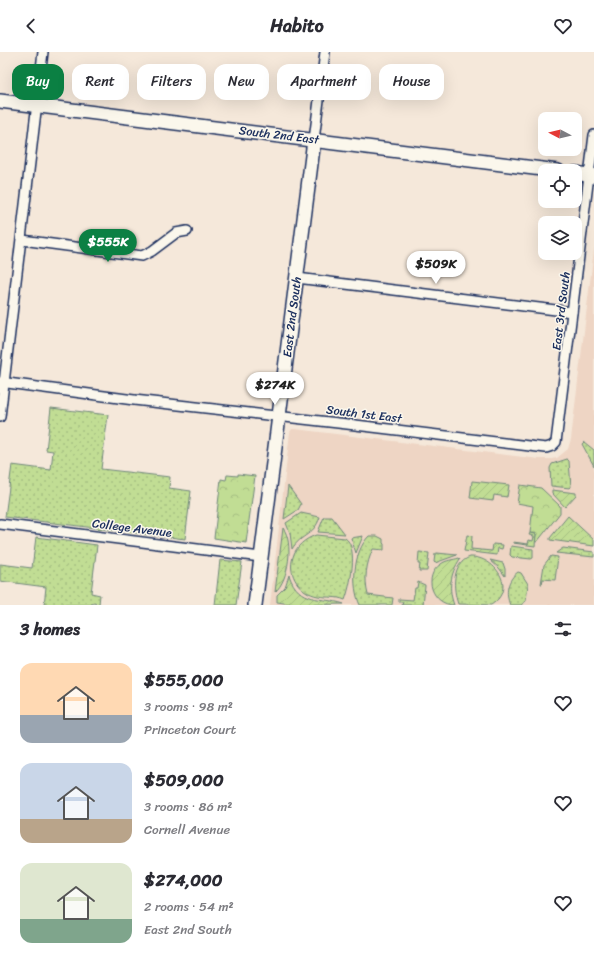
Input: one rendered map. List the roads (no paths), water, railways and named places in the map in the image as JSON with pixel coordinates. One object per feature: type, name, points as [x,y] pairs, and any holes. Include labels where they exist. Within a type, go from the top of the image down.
[{"type":"main road","name":"South 2nd East","points":[[0,101],[538,168]]},
{"type":"main road","name":"East 2nd South","points":[[255,605],[314,140]]},
{"type":"main road","points":[[582,174],[592,175]]},
{"type":"street","points":[[0,416],[2,382],[22,240],[43,52]]},
{"type":"street","name":"East 2nd South","points":[[314,140],[325,52]]},
{"type":"street","name":"East 3rd South","points":[[556,442],[572,312],[592,175],[594,135]]},
{"type":"street","points":[[22,240],[142,256],[152,251],[176,233],[187,231]]},
{"type":"street","points":[[297,278],[572,312]]},
{"type":"street","name":"South 1st East","points":[[2,382],[128,399],[546,448],[552,446],[556,442]]},
{"type":"street","name":"College Avenue","points":[[0,524],[261,557]]}]
